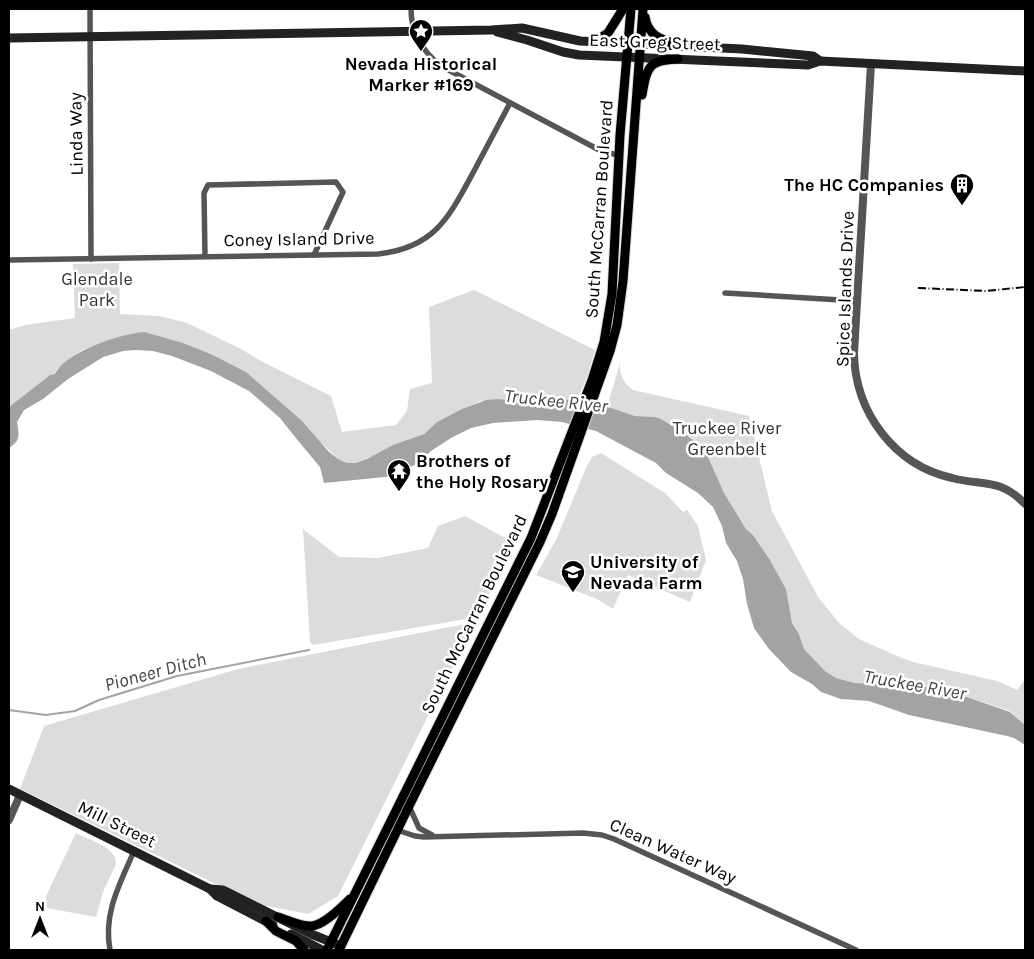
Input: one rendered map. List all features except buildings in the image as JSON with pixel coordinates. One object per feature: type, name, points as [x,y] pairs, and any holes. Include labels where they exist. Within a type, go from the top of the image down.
[{"type":"main road","points":[[594,42],[608,34],[624,9]]},
{"type":"main road","name":"South McCarran Boulevard","points":[[593,389],[604,342],[614,278],[619,155],[631,9]]},
{"type":"main road","points":[[644,9],[648,26],[653,35],[679,45]]},
{"type":"main road","name":"South McCarran Boulevard","points":[[329,946],[534,531],[610,351],[621,304],[627,248],[644,9]]},
{"type":"main road","name":"East Greg Street","points":[[9,38],[522,28],[568,39],[594,42],[679,45],[788,53],[813,56],[820,61]]},
{"type":"main road","name":"East Greg Street","points":[[492,30],[563,52],[579,55],[808,64],[820,61],[1025,71]]},
{"type":"main road","points":[[743,62],[749,56],[771,56],[788,53]]},
{"type":"main road","points":[[633,144],[647,69],[659,60],[678,59]]},
{"type":"main road","name":"South McCarran Boulevard","points":[[340,948],[524,576],[552,514],[573,442]]},
{"type":"main road","points":[[515,571],[524,576]]},
{"type":"main road","name":"Mill Street","points":[[9,789],[210,889],[217,896],[322,950]]},
{"type":"main road","name":"Mill Street","points":[[210,889],[222,890],[329,946],[340,948]]},
{"type":"main road","points":[[278,918],[306,926],[315,926],[338,910],[355,893]]},
{"type":"main road","points":[[266,921],[276,931],[296,941],[304,950]]},
{"type":"street","name":"Linda Way","points":[[90,9],[91,259]]},
{"type":"street","points":[[410,9],[413,31],[426,53],[441,66],[604,152],[619,155]]},
{"type":"street","name":"Spice Islands Drive","points":[[870,64],[854,353],[857,382],[866,410],[882,434],[902,454],[927,470],[954,479],[1002,486],[1025,504]]},
{"type":"street","name":"Coney Island Drive","points":[[9,260],[389,253],[412,246],[432,233],[453,210],[510,103]]},
{"type":"street","points":[[205,256],[204,193],[208,185],[336,182],[343,192],[314,255]]},
{"type":"street","points":[[725,294],[857,301]]},
{"type":"street","points":[[9,820],[20,795]]},
{"type":"street","points":[[409,806],[419,828],[425,833],[436,836]]},
{"type":"street","name":"Clean Water Way","points":[[397,830],[420,837],[583,833],[602,835],[856,950]]},
{"type":"street","points":[[110,950],[108,930],[110,908],[134,851]]},
{"type":"green space","name":"Glendale Park","points":[[119,263],[120,314],[159,316],[187,323],[331,396],[342,432],[396,425],[407,411],[410,389],[432,383],[429,307],[474,290],[595,350],[587,377],[576,402],[562,399],[556,402],[497,399],[480,401],[437,422],[424,434],[393,445],[356,463],[347,463],[338,459],[246,372],[215,356],[107,341],[80,351],[57,369],[55,374],[50,375],[9,407],[9,330],[25,325],[75,318],[73,264]]},
{"type":"green space","name":"Truckee River Greenbelt","points":[[620,363],[623,378],[633,390],[749,416],[772,511],[818,597],[840,624],[859,639],[913,662],[997,681],[1017,690],[1025,679],[1025,725],[1010,711],[961,695],[932,688],[855,683],[836,678],[825,671],[804,649],[799,634],[792,623],[786,589],[770,560],[753,535],[746,529],[724,493],[704,451],[681,431],[661,419],[635,416],[607,407]]},
{"type":"green space","points":[[601,453],[665,493],[683,512],[687,510],[698,526],[706,560],[690,602],[628,575],[613,609],[597,599],[536,575],[556,540],[586,468],[592,457]]},
{"type":"green space","points":[[465,516],[514,543],[478,617],[313,645],[310,642],[303,529],[339,557],[378,558],[428,548],[438,526]]},
{"type":"green space","points":[[475,622],[338,896],[308,914],[257,904],[20,789],[44,726],[238,669]]},
{"type":"green space","points":[[76,833],[95,841],[112,853],[115,858],[116,864],[103,892],[96,917],[47,908],[46,896]]},
{"type":"shaded area","points":[[144,332],[183,343],[215,356],[246,372],[302,421],[329,452],[347,463],[356,463],[367,459],[393,445],[424,434],[437,422],[462,409],[486,400],[552,402],[562,399],[602,405],[635,416],[661,419],[699,445],[708,457],[724,493],[746,529],[753,535],[770,560],[786,589],[792,623],[799,634],[804,649],[825,671],[836,678],[855,683],[917,685],[961,695],[1010,712],[1025,725],[1025,745],[1007,736],[909,715],[869,701],[841,699],[821,692],[812,684],[791,672],[769,649],[754,628],[737,561],[726,543],[722,526],[713,507],[698,493],[666,473],[656,463],[596,431],[562,422],[538,420],[493,423],[471,428],[451,438],[416,464],[395,476],[324,483],[320,467],[280,418],[249,391],[211,371],[172,356],[153,351],[136,350],[123,351],[103,357],[24,410],[17,422],[19,434],[17,440],[9,448],[9,407],[50,375],[55,374],[70,358],[108,340]]},
{"type":"waterway","name":"Pioneer Ditch","points":[[9,710],[46,715],[75,711],[99,700],[177,676],[309,650]]},
{"type":"railway","points":[[918,288],[986,291],[1025,287]]},
{"type":"place","name":"Nevada Historical Marker #169","points":[[421,52]]},
{"type":"place","name":"The HC Companies","points":[[962,206]]},
{"type":"place","name":"Brothers of the Holy Rosary","points":[[399,492]]},
{"type":"place","name":"University of Nevada Farm","points":[[573,593]]},
{"type":"water label","name":"Truckee River","points":[[556,400]]},
{"type":"water label","name":"Truckee River","points":[[915,684]]}]
